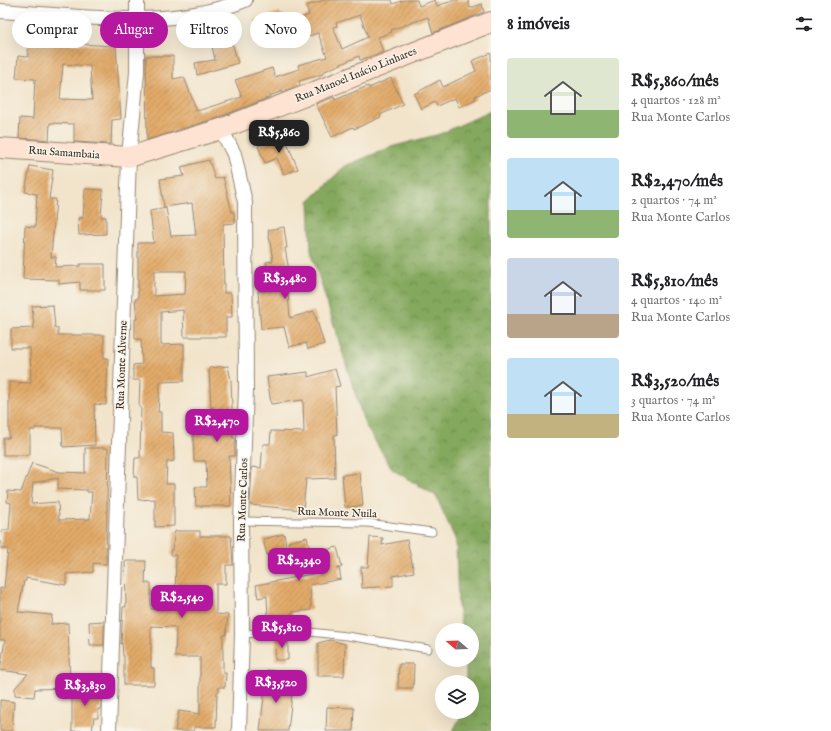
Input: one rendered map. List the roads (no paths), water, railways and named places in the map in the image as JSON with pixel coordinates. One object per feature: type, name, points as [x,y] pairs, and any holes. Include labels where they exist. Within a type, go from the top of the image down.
[{"type":"main road","name":"Rua Manoel Inácio Linhares","points":[[129,157],[221,129],[491,22]]},
{"type":"main road","name":"Rua Samambaia","points":[[0,148],[129,157]]},
{"type":"street","name":"Rua Monte Alverne","points":[[137,0],[137,12]]},
{"type":"street","points":[[168,17],[200,14],[222,9],[244,0]]},
{"type":"street","points":[[0,11],[100,17]]},
{"type":"street","name":"Rua Monte Alverne","points":[[109,731],[129,157],[136,48]]},
{"type":"street","name":"Rua Monte Carlos","points":[[221,129],[234,154],[246,202],[246,389],[241,521],[242,634],[239,731]]},
{"type":"lane","name":"Rua Monte Nuila","points":[[241,521],[368,523],[432,532]]},
{"type":"lane","points":[[242,634],[300,631],[347,636],[428,649]]}]
